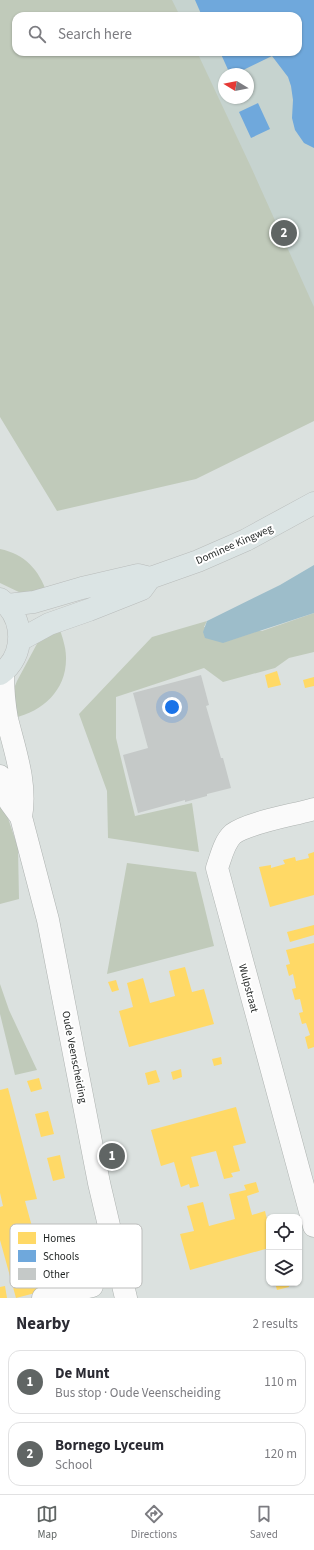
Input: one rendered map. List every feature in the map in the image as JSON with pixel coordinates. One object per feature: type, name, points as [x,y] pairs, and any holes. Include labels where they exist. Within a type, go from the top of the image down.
[{"type":"main road","name":"Dominee Kingweg","points":[[20,640],[49,624],[89,610],[142,588],[150,578],[231,546],[286,519],[314,503]]},
{"type":"main road","name":"Dominee Kingweg","points":[[4,602],[34,602],[82,588],[138,575],[150,578]]},
{"type":"main road","points":[[2,673],[15,658],[20,640],[17,621],[4,602]]},
{"type":"street","name":"Oude Veenscheiding","points":[[2,673],[4,702],[16,752],[24,800],[21,817]]},
{"type":"street","name":"Oude Veenscheiding","points":[[0,776],[10,802],[21,817],[48,920],[99,1183],[109,1224]]},
{"type":"street","name":"Wulpstraat","points":[[314,809],[246,827],[233,834],[224,848],[217,868],[314,1226]]},
{"type":"street","points":[[43,1298],[84,1288]]},
{"type":"street","name":"Oude Veenscheiding","points":[[124,1288],[126,1298]]},
{"type":"shaded area","points":[[150,0],[314,0],[314,368],[175,56],[302,56],[302,12],[155,12]]},
{"type":"green space","points":[[0,0],[172,0],[178,12],[12,12],[12,56],[199,56],[218,97],[218,104],[221,104],[314,307],[314,421],[196,479],[57,511],[0,417]]},
{"type":"green space","points":[[0,549],[17,555],[30,564],[40,577],[47,593],[23,594],[0,583]]},
{"type":"green space","points":[[314,613],[314,652],[289,658],[275,668],[223,682],[204,668],[116,697],[116,738],[135,816],[192,803],[199,852],[108,838],[107,791],[79,714],[152,637],[207,621],[204,627],[262,631]]},
{"type":"green space","points":[[59,627],[64,642],[66,657],[65,669],[58,689],[43,704],[34,710],[25,715],[14,718],[12,693],[17,681],[39,640]]},
{"type":"green space","points":[[0,794],[18,848],[19,899],[0,904]]},
{"type":"green space","points":[[127,863],[196,872],[214,946],[107,974]]},
{"type":"green space","points":[[0,984],[9,1010],[37,1070],[15,1075],[0,1014]]},
{"type":"water","points":[[314,565],[314,613],[223,643],[205,638],[203,632],[207,621],[280,585]]},
{"type":"building: Homes","points":[[277,671],[281,685],[268,688],[265,675]]},
{"type":"building: Homes","points":[[314,677],[314,686],[305,688],[303,680]]},
{"type":"building: Homes","points":[[314,852],[314,895],[270,907],[259,867],[271,865],[271,868],[285,864],[283,860],[295,857],[296,861],[309,858],[308,854]]},
{"type":"building: Homes","points":[[314,925],[314,935],[290,942],[287,932]]},
{"type":"building: Homes","points":[[314,943],[314,1047],[308,1049],[305,1037],[310,1035],[306,1023],[302,1024],[299,1013],[303,1012],[300,999],[295,1000],[292,989],[296,988],[293,974],[289,976],[286,965],[290,964],[286,950]]},
{"type":"building: Homes","points":[[185,967],[192,992],[204,989],[214,1024],[129,1047],[119,1011],[133,1007],[127,983],[143,978],[150,1003],[175,996],[169,971]]},
{"type":"building: Homes","points":[[116,980],[119,990],[112,992],[108,982]]},
{"type":"building: Homes","points":[[221,1057],[222,1064],[214,1066],[212,1059]]},
{"type":"building: Homes","points":[[181,1069],[182,1077],[173,1080],[171,1072]]},
{"type":"building: Homes","points":[[156,1070],[160,1082],[148,1085],[145,1073]]},
{"type":"building: Homes","points":[[39,1078],[42,1089],[31,1092],[27,1081]]},
{"type":"building: Homes","points":[[8,1088],[37,1199],[25,1201],[31,1224],[10,1224],[10,1276],[0,1240],[0,1207],[3,1206],[0,1193],[0,1090]]},
{"type":"building: Homes","points":[[236,1107],[246,1143],[233,1146],[240,1171],[231,1173],[233,1177],[224,1179],[216,1151],[191,1157],[199,1186],[190,1188],[189,1184],[181,1187],[174,1162],[161,1166],[151,1130]]},
{"type":"building: Homes","points":[[48,1111],[54,1134],[41,1137],[35,1114]]},
{"type":"building: Homes","points":[[60,1155],[65,1178],[53,1181],[47,1158]]},
{"type":"building: Homes","points":[[256,1182],[259,1192],[247,1196],[252,1215],[265,1211],[266,1249],[190,1270],[180,1234],[194,1231],[187,1206],[203,1202],[209,1226],[235,1219],[229,1194],[246,1190],[244,1185]]},
{"type":"building: Homes","points":[[5,1286],[7,1298],[0,1298],[0,1287]]},
{"type":"building: Homes","points":[[276,1286],[289,1286],[289,1287],[277,1290]]},
{"type":"building: Homes","points":[[13,1288],[54,1288],[16,1298]]},
{"type":"building: Schools","points":[[195,0],[314,0],[314,148],[304,143],[295,130],[292,118],[293,100],[291,86],[288,77],[272,56],[302,56],[302,12],[200,12]]},
{"type":"building: Schools","points":[[222,56],[272,56],[247,68],[227,68]]},
{"type":"building: Schools","points":[[258,103],[270,129],[251,138],[239,112]]},
{"type":"building: Other","points":[[201,675],[209,705],[206,706],[231,788],[207,794],[207,796],[185,802],[185,800],[138,813],[123,755],[148,748],[133,693]]},
{"type":"place","name":"Bornego Lyceum","points":[[284,233]]},
{"type":"place","name":"De Munt","points":[[112,1156]]}]
